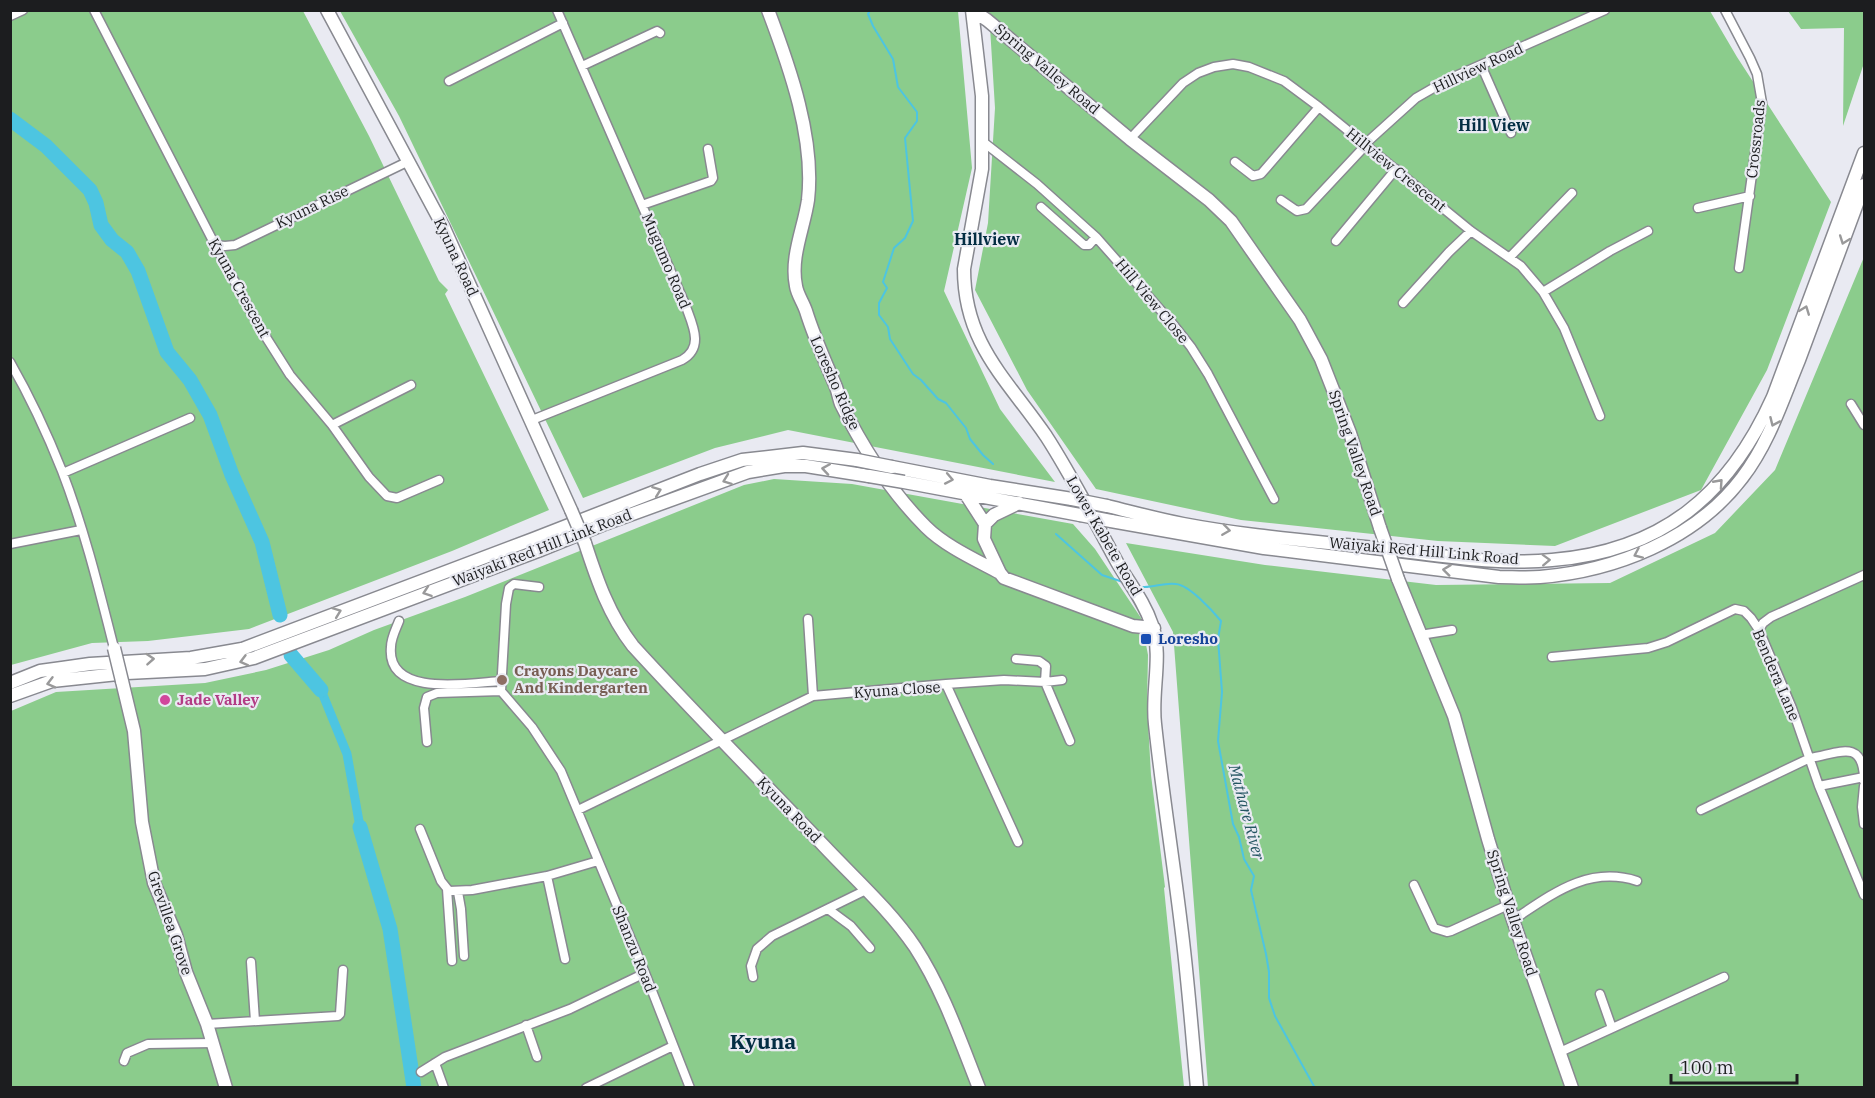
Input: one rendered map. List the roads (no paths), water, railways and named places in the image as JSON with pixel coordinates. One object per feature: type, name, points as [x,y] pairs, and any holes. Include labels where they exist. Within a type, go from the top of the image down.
[{"type":"main road","name":"Kyuna Road","points":[[327,10],[444,228],[532,420],[585,543],[597,579],[623,634],[901,929],[924,962],[942,998],[979,1088]]},
{"type":"main road","name":"Loresho Ridge","points":[[768,10],[806,134],[808,200],[795,261],[796,287],[840,402],[860,440],[902,500],[928,529],[961,552],[1000,573],[1004,578],[1133,626],[1154,628]]},
{"type":"main road","name":"Spring Valley Road","points":[[972,10],[995,26],[1130,139],[1209,200],[1231,222],[1300,320],[1332,385],[1398,579],[1459,730],[1508,905],[1572,1088]]},
{"type":"main road","name":"Lower Kabete Road","points":[[972,10],[982,96],[982,169],[964,269],[965,298],[971,322],[992,362],[1061,459],[1119,565],[1144,605],[1154,628],[1156,645],[1154,722],[1182,928],[1197,1088]]},
{"type":"main road","name":"Waiyaki Red Hill Link Road","points":[[10,683],[40,671],[90,664],[191,658],[242,649],[700,474],[742,460],[766,456],[803,453],[857,460],[990,486],[1072,499],[1183,524],[1261,534],[1509,561],[1552,561],[1600,553],[1666,527],[1715,489],[1742,456],[1773,397],[1864,153]]},
{"type":"main road","name":"Waiyaki Red Hill Link Road","points":[[10,696],[52,681],[127,673],[205,669],[254,658],[602,525],[748,472],[784,466],[806,466],[869,476],[1264,548],[1499,576],[1537,578],[1607,566],[1679,533],[1711,510],[1734,488],[1757,455],[1778,414],[1864,185]]},
{"type":"main road","points":[[965,493],[985,524],[984,539],[1000,573]]},
{"type":"main road","points":[[985,524],[994,515],[1019,503]]},
{"type":"main road","points":[[961,552],[984,539]]},
{"type":"main road","name":"Grevillea Grove","points":[[114,648],[134,730],[142,822],[154,883],[176,934],[186,972],[207,1024],[226,1088]]},
{"type":"street","points":[[10,16],[23,10]]},
{"type":"street","name":"Kyuna Crescent","points":[[94,10],[215,245],[290,375],[332,425],[363,470],[387,496],[397,498],[439,480]]},
{"type":"street","name":"Mugumo Road","points":[[532,420],[682,360],[693,352],[695,338],[685,304],[558,10]]},
{"type":"street","name":"Hillview Road","points":[[1281,200],[1297,211],[1306,210],[1364,145],[1416,98],[1449,79],[1605,10]]},
{"type":"street","name":"Crossroads","points":[[1725,10],[1750,58],[1761,90],[1761,116],[1739,268]]},
{"type":"street","points":[[449,81],[563,23]]},
{"type":"street","points":[[582,66],[657,31],[660,33]]},
{"type":"street","name":"Hillview Crescent","points":[[1130,139],[1183,83],[1198,73],[1214,67],[1233,64],[1264,71],[1284,81],[1471,231],[1521,266],[1543,292],[1564,328],[1600,416]]},
{"type":"street","points":[[1481,65],[1510,133]]},
{"type":"street","points":[[1235,162],[1253,176],[1262,174],[1319,107]]},
{"type":"street","name":"Hill View Close","points":[[982,141],[1037,184],[1096,237],[1146,291],[1191,347],[1222,399],[1274,499]]},
{"type":"street","points":[[642,205],[711,181],[713,178],[708,149]]},
{"type":"street","name":"Kyuna Rise","points":[[215,245],[235,245],[407,162]]},
{"type":"street","points":[[1336,242],[1396,169]]},
{"type":"street","points":[[1510,257],[1572,193]]},
{"type":"street","points":[[1698,208],[1750,196]]},
{"type":"street","points":[[1041,207],[1084,245],[1089,245],[1096,237]]},
{"type":"street","points":[[1403,303],[1471,231]]},
{"type":"street","points":[[1543,292],[1648,231]]},
{"type":"street","points":[[10,362],[45,430],[63,473],[114,648]]},
{"type":"street","points":[[332,425],[411,385]]},
{"type":"street","points":[[1851,404],[1864,425]]},
{"type":"street","points":[[63,473],[190,418]]},
{"type":"street","points":[[10,544],[81,530]]},
{"type":"street","points":[[1759,630],[1763,623],[1771,617],[1864,575]]},
{"type":"street","points":[[500,686],[509,588],[514,584],[539,587]]},
{"type":"street","name":"Bendera Lane","points":[[1552,657],[1648,648],[1667,642],[1735,609],[1744,611],[1759,630],[1864,895]]},
{"type":"street","points":[[808,620],[813,696]]},
{"type":"street","points":[[399,621],[390,647],[393,665],[401,675],[424,684],[500,686]]},
{"type":"street","points":[[1420,635],[1452,630]]},
{"type":"street","points":[[1016,658],[1039,661],[1046,666],[1045,682],[1070,741]]},
{"type":"street","points":[[946,684],[1004,680],[1045,682],[1062,680]]},
{"type":"street","name":"Kyuna Close","points":[[722,741],[813,696],[946,684],[1018,842]]},
{"type":"street","points":[[427,742],[424,708],[427,697],[437,693],[500,686]]},
{"type":"street","name":"Shanzu Road","points":[[500,686],[547,747],[561,771],[690,1088]]},
{"type":"street","points":[[578,810],[722,741]]},
{"type":"street","points":[[1701,810],[1810,758],[1842,751],[1853,752],[1860,758],[1864,767],[1864,779],[1819,786]]},
{"type":"street","points":[[1864,786],[1862,807],[1864,824]]},
{"type":"street","points":[[420,829],[447,890],[452,961]]},
{"type":"street","points":[[447,890],[458,892],[547,876],[598,861]]},
{"type":"street","points":[[547,876],[565,959]]},
{"type":"street","points":[[1513,920],[1574,882],[1586,878],[1611,876],[1637,881]]},
{"type":"street","points":[[1414,885],[1434,928],[1442,931],[1451,931],[1508,905]]},
{"type":"street","points":[[753,977],[751,966],[757,949],[772,936],[866,890]]},
{"type":"street","points":[[458,892],[464,956]]},
{"type":"street","points":[[828,909],[851,926],[870,948]]},
{"type":"street","points":[[251,962],[255,1021]]},
{"type":"street","points":[[207,1024],[338,1016],[343,970]]},
{"type":"street","points":[[421,1072],[435,1063],[570,1009],[645,973]]},
{"type":"street","points":[[1560,1052],[1724,977]]},
{"type":"street","points":[[1600,994],[1612,1028]]},
{"type":"street","points":[[526,1025],[537,1057]]},
{"type":"street","points":[[124,1061],[127,1053],[148,1044],[213,1043]]},
{"type":"street","points":[[586,1088],[673,1046]]},
{"type":"street","points":[[435,1063],[444,1088]]},
{"type":"waterway","points":[[870,10],[868,14],[873,26],[893,59],[898,87],[917,112],[917,121],[905,138],[913,221],[905,238],[894,248],[883,282],[887,288],[879,303],[879,315],[888,327],[890,339],[913,374],[938,399],[946,403],[966,428],[970,439],[993,464]]},
{"type":"waterway","points":[[10,119],[46,146],[90,190],[96,203],[101,225],[112,240],[127,252],[138,271],[167,352],[190,380],[210,415],[232,475],[262,542],[280,615]]},
{"type":"waterway","points":[[1056,534],[1102,575],[1123,582]]},
{"type":"waterway","name":"Mathare River","points":[[1142,587],[1181,585],[1200,599],[1221,621],[1218,639],[1222,692],[1218,741],[1233,824],[1239,837],[1244,859],[1254,876],[1251,890],[1266,954],[1269,998],[1275,1016],[1315,1088]]},
{"type":"waterway","points":[[291,655],[321,690]]},
{"type":"waterway","points":[[321,690],[347,754],[360,827]]},
{"type":"waterway","points":[[360,827],[390,929],[414,1088]]},
{"type":"place","name":"Loresho","points":[[1146,639]]},
{"type":"place","name":"Crayons Daycare And Kindergarten","points":[[502,680]]},
{"type":"place","name":"Jade Valley","points":[[165,700]]},
{"type":"district","name":"Hill View","points":[[1494,125]]},
{"type":"district","name":"Hillview","points":[[987,239]]},
{"type":"district","name":"Kyuna","points":[[763,1042]]}]
